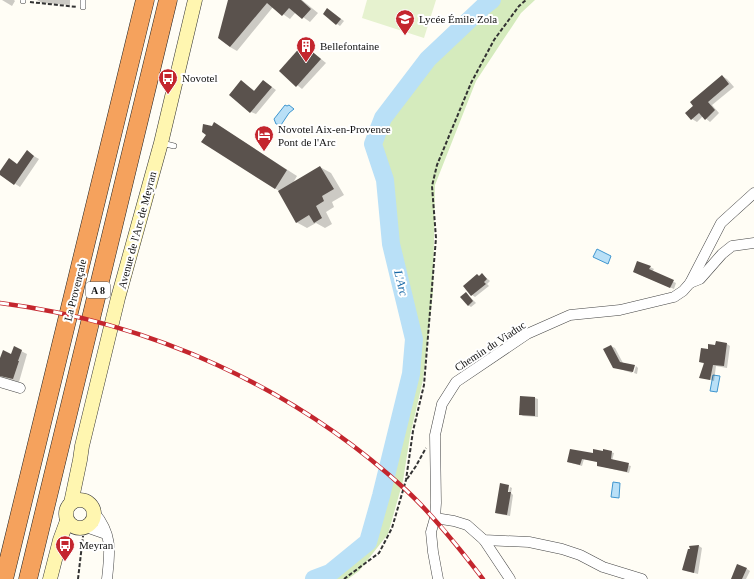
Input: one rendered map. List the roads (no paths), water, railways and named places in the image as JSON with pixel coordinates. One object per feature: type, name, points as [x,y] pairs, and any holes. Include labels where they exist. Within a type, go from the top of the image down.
[{"type":"highway","name":"La Provençale","points":[[4,579],[145,0]]},
{"type":"highway","name":"La Provençale","points":[[28,579],[168,0]]},
{"type":"main road","name":"Avenue de l'Arc de Meyran","points":[[71,503],[82,446],[111,328],[167,144],[195,0]]},
{"type":"main road","name":"Avenue de l'Arc de Meyran","points":[[80,460],[90,506]]},
{"type":"main road","points":[[50,579],[60,540],[79,526],[92,520],[90,506],[81,500],[76,500],[71,503],[66,511],[79,526]]},
{"type":"street","name":"Chemin du Viaduc","points":[[438,579],[431,532],[435,518],[436,503],[435,435],[442,404],[456,382],[527,334],[570,315],[620,310],[674,297],[683,291],[690,283],[721,223],[754,192]]},
{"type":"street","points":[[690,283],[700,279],[722,254],[732,246],[754,243]]},
{"type":"street","points":[[0,382],[20,388]]},
{"type":"street","points":[[90,506],[103,522],[106,534],[110,553],[107,579]]},
{"type":"street","points":[[435,518],[467,525],[484,540],[510,579]]},
{"type":"street","points":[[79,526],[106,534]]},
{"type":"street","points":[[484,540],[529,542],[562,549],[580,555],[603,568],[642,579]]},
{"type":"lane","points":[[82,7],[83,0]]},
{"type":"water","points":[[285,105],[289,105],[294,109],[289,113],[281,125],[276,124],[274,119]]},
{"type":"water","points":[[597,249],[611,256],[608,264],[593,257]]},
{"type":"water","points":[[713,375],[720,376],[717,392],[710,391]]},
{"type":"water","points":[[613,482],[620,483],[619,498],[611,497]]},
{"type":"waterway","name":"L'Arc","points":[[314,579],[330,573],[368,542],[411,374],[414,339],[391,244],[385,180],[373,144],[383,118],[428,59],[492,0]]},
{"type":"railway","points":[[0,303],[56,312],[111,326],[165,343],[217,365],[268,391],[316,420],[363,453],[406,490],[437,522],[483,579]]},
{"type":"place","name":"Lycée Émile Zola","points":[[405,36]]},
{"type":"place","name":"Bellefontaine","points":[[306,63]]},
{"type":"place","name":"Novotel","points":[[168,95]]},
{"type":"place","name":"Novotel Aix-en-Provence Pont de l'Arc","points":[[264,152]]},
{"type":"place","name":"Meyran","points":[[65,562]]}]
